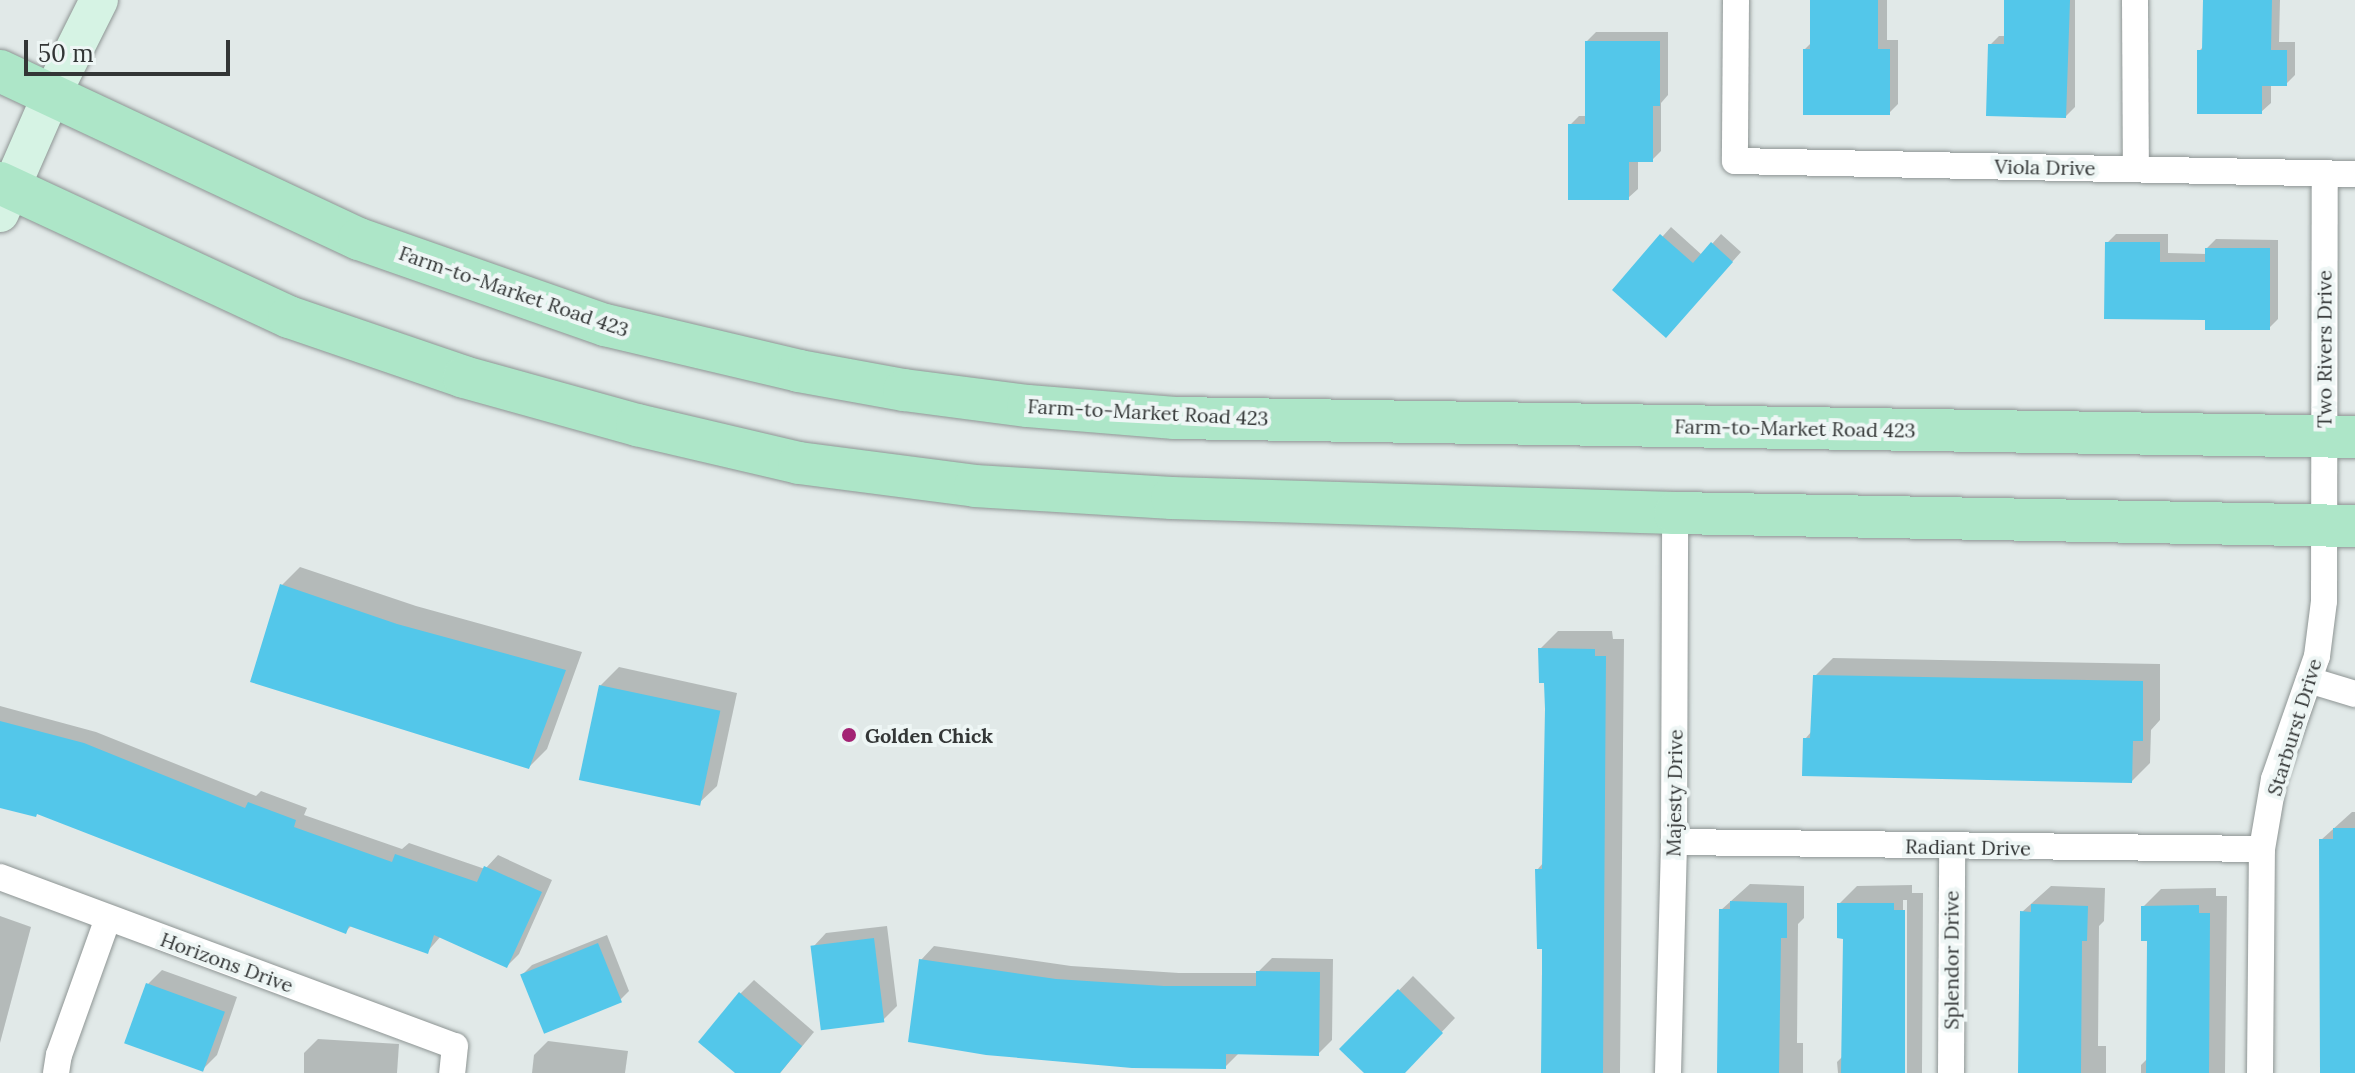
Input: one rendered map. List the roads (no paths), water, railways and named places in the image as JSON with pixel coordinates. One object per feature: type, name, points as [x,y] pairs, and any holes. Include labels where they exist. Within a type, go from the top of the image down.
[{"type":"main road","points":[[99,0],[4,194],[289,317],[464,377],[637,425],[799,463],[975,486],[1172,498],[1675,513],[2340,526]]},
{"type":"main road","name":"Farm-to-Market Road 423","points":[[0,71],[359,239],[605,325],[784,367],[904,390],[1175,418],[2339,437]]},
{"type":"street","name":"Viola Drive","points":[[1736,0],[1735,161],[2355,174]]},
{"type":"street","points":[[2135,0],[2136,169]]},
{"type":"street","name":"Two Rivers Drive","points":[[2325,173],[2339,437],[2340,526]]},
{"type":"street","name":"Majesty Drive","points":[[1668,1073],[1674,842],[1675,513]]},
{"type":"street","name":"Starburst Drive","points":[[2260,1073],[2262,849],[2274,779],[2317,656],[2324,601],[2340,526]]},
{"type":"street","points":[[2309,680],[2355,694]]},
{"type":"street","name":"Radiant Drive","points":[[1674,842],[1952,848],[2262,849]]},
{"type":"street","name":"Splendor Drive","points":[[1951,1073],[1952,848]]},
{"type":"street","name":"Horizons Drive","points":[[0,877],[455,1046],[452,1073]]},
{"type":"street","points":[[56,1073],[59,1055],[108,918]]},
{"type":"place","name":"Golden Chick","points":[[849,735]]}]
